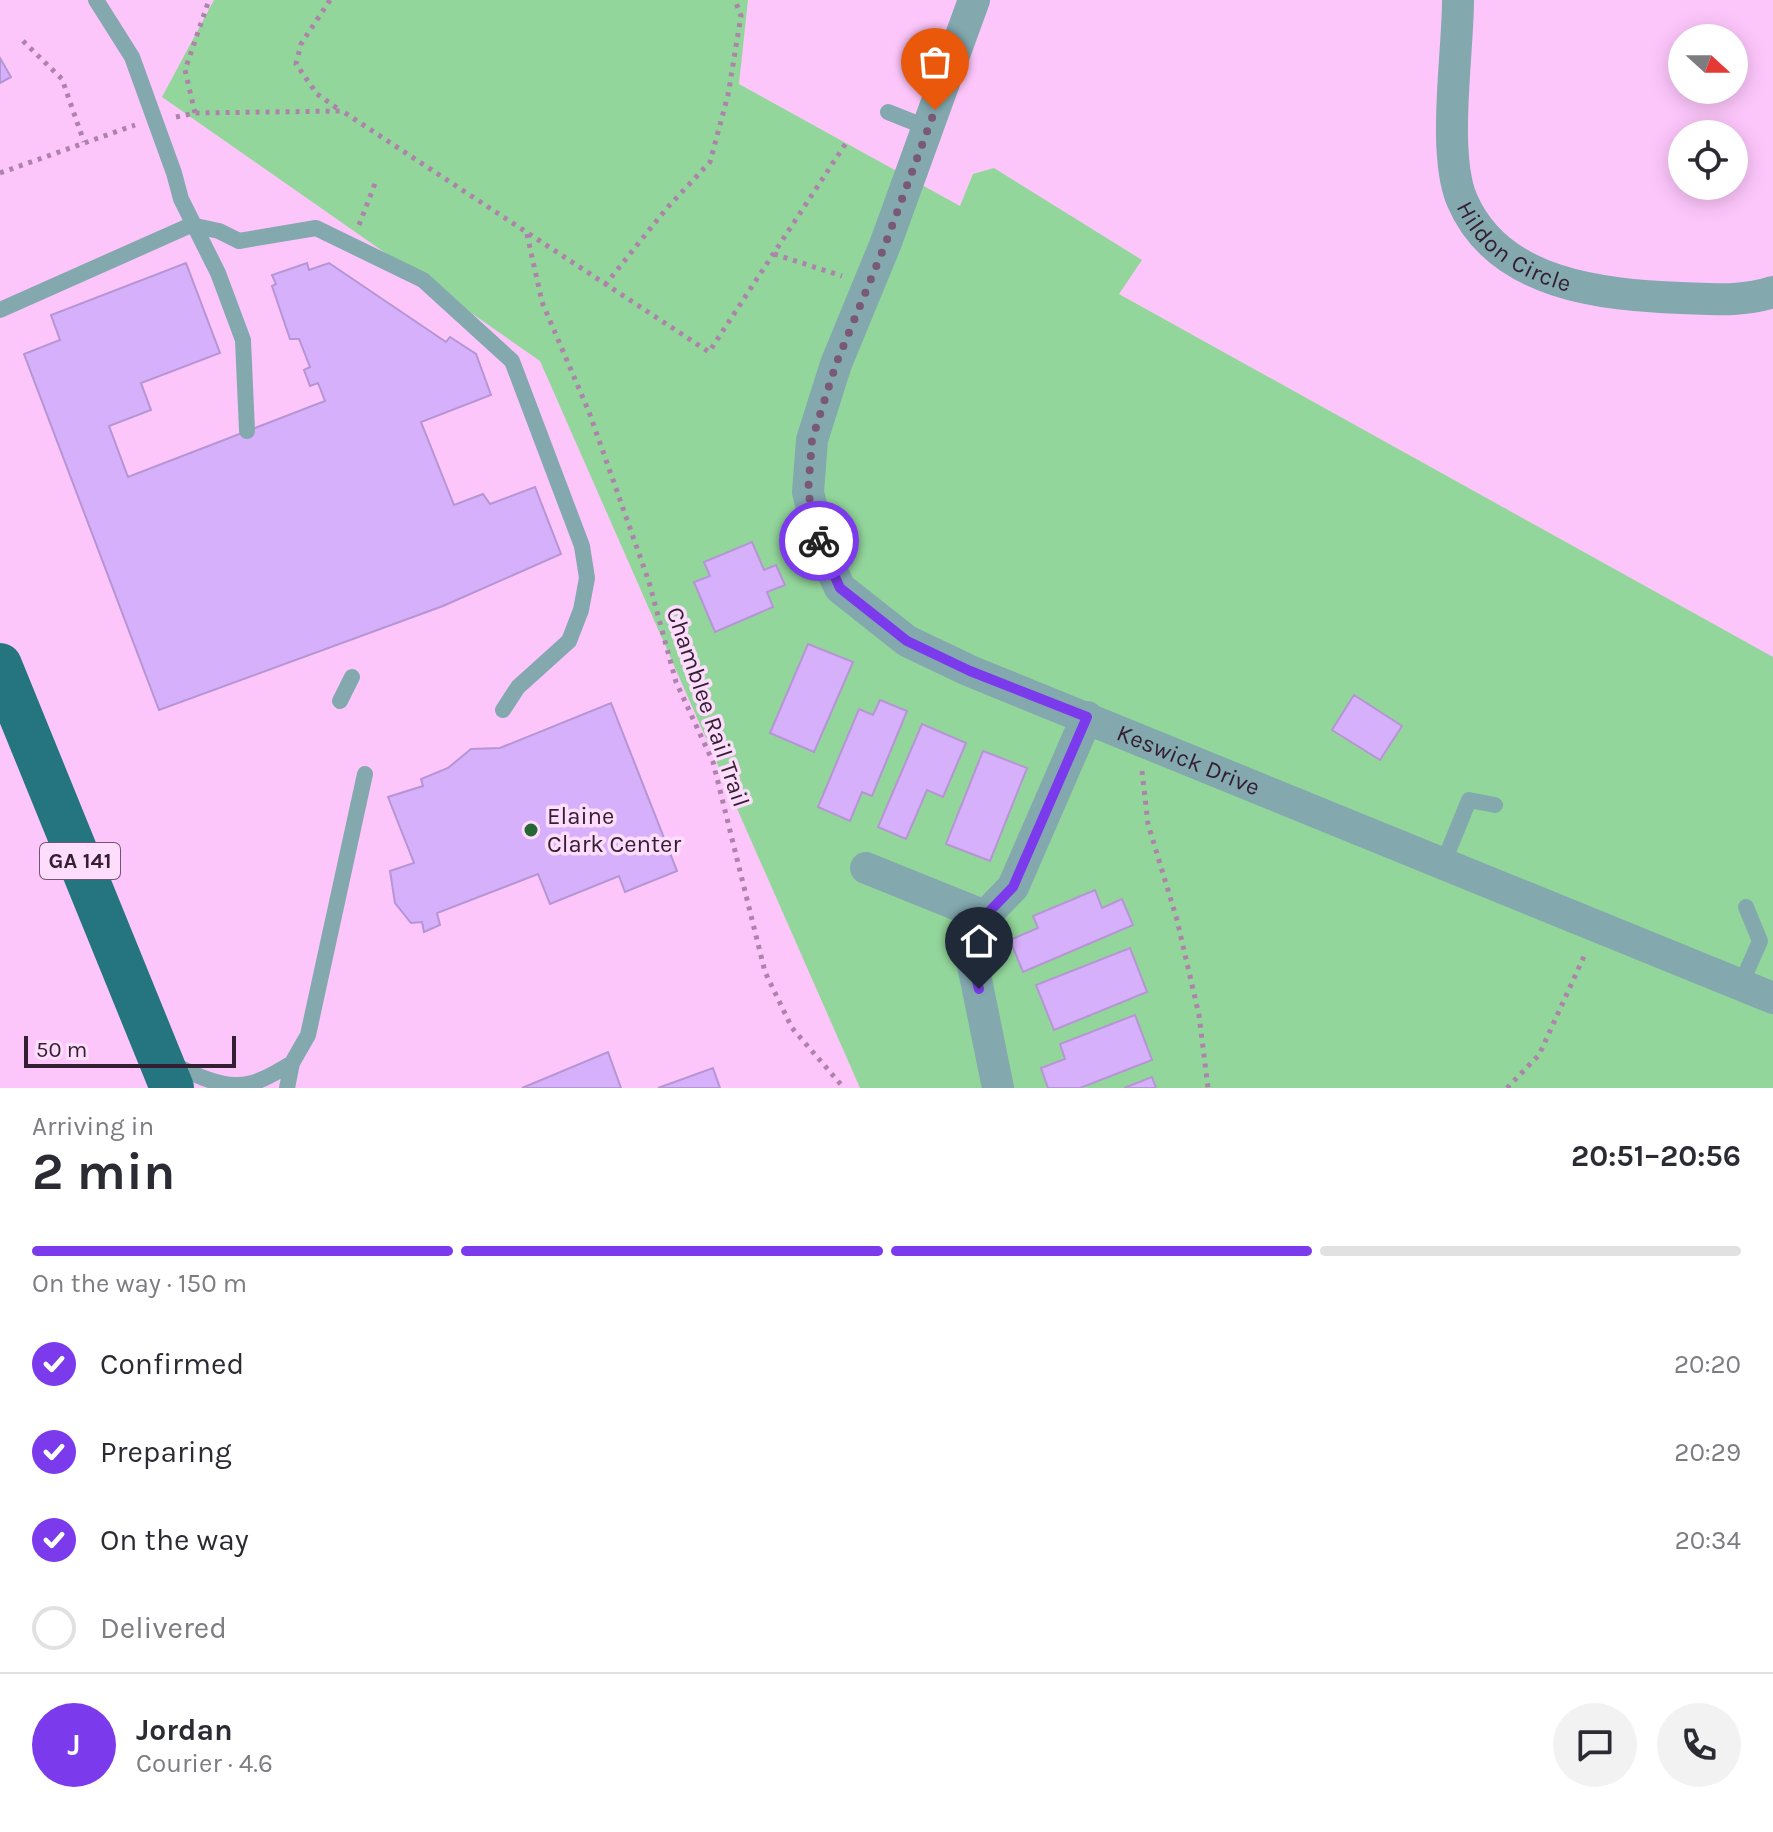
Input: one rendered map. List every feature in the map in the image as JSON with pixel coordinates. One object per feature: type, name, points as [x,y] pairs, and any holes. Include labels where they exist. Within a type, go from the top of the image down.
[{"type":"highway","name":"GA 141","points":[[0,665],[166,1073]]},
{"type":"street","name":"Keswick Drive","points":[[974,0],[885,245],[836,364],[812,440],[808,492],[821,548],[840,588],[907,641],[970,671],[1773,998]]},
{"type":"street","name":"Hildon Circle","points":[[1458,0],[1452,160],[1461,199],[1482,235],[1510,259],[1555,281],[1621,296],[1716,299],[1773,292]]},
{"type":"street","points":[[998,1088],[972,960],[985,916],[1013,887],[1087,717]]},
{"type":"street","points":[[866,868],[985,916]]},
{"type":"lane","points":[[96,0],[132,57],[191,225],[218,273],[243,340],[247,431]]},
{"type":"lane","points":[[888,112],[928,128]]},
{"type":"lane","points":[[0,310],[191,225],[219,231],[239,241],[316,228],[423,280],[512,361],[582,546],[587,578],[581,610],[569,641],[518,687],[503,710]]},
{"type":"lane","points":[[340,701],[352,677]]},
{"type":"lane","points":[[287,1088],[292,1063],[308,1035],[365,774]]},
{"type":"lane","points":[[1443,864],[1469,800],[1495,805]]},
{"type":"lane","points":[[1741,984],[1760,941],[1746,907]]},
{"type":"lane","points":[[166,1073],[199,1076],[238,1085],[267,1077],[292,1063]]},
{"type":"path","points":[[195,113],[185,70],[209,0]]},
{"type":"path","points":[[330,0],[301,44],[296,64],[317,94],[709,352],[846,143]]},
{"type":"path","points":[[605,285],[666,209],[710,162],[728,95],[741,16],[735,0]]},
{"type":"path","points":[[23,41],[62,79],[84,142]]},
{"type":"path","points":[[167,119],[195,113],[342,111]]},
{"type":"path","points":[[0,173],[138,125]]},
{"type":"path","points":[[359,226],[376,181]]},
{"type":"path","name":"Chamblee Rail Trail","points":[[527,233],[542,302],[589,412],[649,582],[676,682],[713,762],[765,972],[792,1028],[844,1088]]},
{"type":"path","points":[[774,254],[845,277]]},
{"type":"path","points":[[1141,762],[1148,824],[1177,920],[1199,1015],[1208,1088]]},
{"type":"path","points":[[1507,1088],[1539,1055],[1587,949]]},
{"type":"green space","points":[[214,0],[748,0],[739,84],[960,206],[973,174],[994,168],[1142,260],[1119,294],[1773,657],[1773,1088],[860,1088],[540,361],[162,97]]},
{"type":"building","points":[[0,58],[11,77],[0,83]]},
{"type":"building","points":[[186,263],[220,353],[141,383],[151,410],[109,426],[128,477],[325,401],[318,383],[310,386],[304,370],[310,367],[299,339],[290,339],[272,286],[276,284],[272,275],[307,263],[309,270],[329,263],[446,342],[450,337],[476,354],[491,395],[421,422],[454,505],[483,494],[490,504],[535,487],[561,554],[443,606],[159,710],[24,354],[60,340],[51,315]]},
{"type":"building","points":[[752,542],[764,570],[776,565],[785,585],[767,592],[773,607],[715,632],[694,582],[710,576],[704,562]]},
{"type":"building","points":[[808,644],[853,662],[814,752],[770,733]]},
{"type":"building","points":[[1354,695],[1402,726],[1380,760],[1332,730]]},
{"type":"building","points":[[880,700],[907,711],[872,796],[862,792],[850,821],[818,807],[859,709],[873,715]]},
{"type":"building","name":"Elaine Clark Center","points":[[611,703],[677,871],[625,892],[619,876],[550,904],[538,874],[437,913],[440,925],[424,932],[422,922],[411,923],[395,903],[390,871],[414,863],[388,797],[423,786],[421,779],[448,768],[471,749],[500,748]]},
{"type":"building","points":[[922,724],[966,743],[943,797],[927,790],[906,839],[878,827]]},
{"type":"building","points":[[983,751],[1027,768],[990,861],[946,844]]},
{"type":"building","points":[[1095,890],[1102,908],[1122,899],[1133,925],[1023,972],[1010,940],[1038,928],[1033,916]]},
{"type":"building","points":[[1130,948],[1147,992],[1054,1030],[1036,985]]},
{"type":"building","points":[[1135,1015],[1152,1060],[1080,1088],[1048,1088],[1041,1068],[1065,1059],[1060,1044]]},
{"type":"building","points":[[608,1052],[621,1088],[522,1088]]},
{"type":"building","points":[[713,1068],[720,1088],[658,1088]]},
{"type":"building","points":[[1152,1077],[1156,1088],[1124,1088]]},
{"type":"way so far","points":[[819,541],[808,492],[812,440],[836,364],[885,245],[935,110]]},
{"type":"place","name":"Elaine Clark Center","points":[[531,830]]},
{"type":"route","points":[[819,541],[840,588],[907,641],[970,671],[1087,717],[1013,887],[985,916],[972,960],[979,989]]}]
